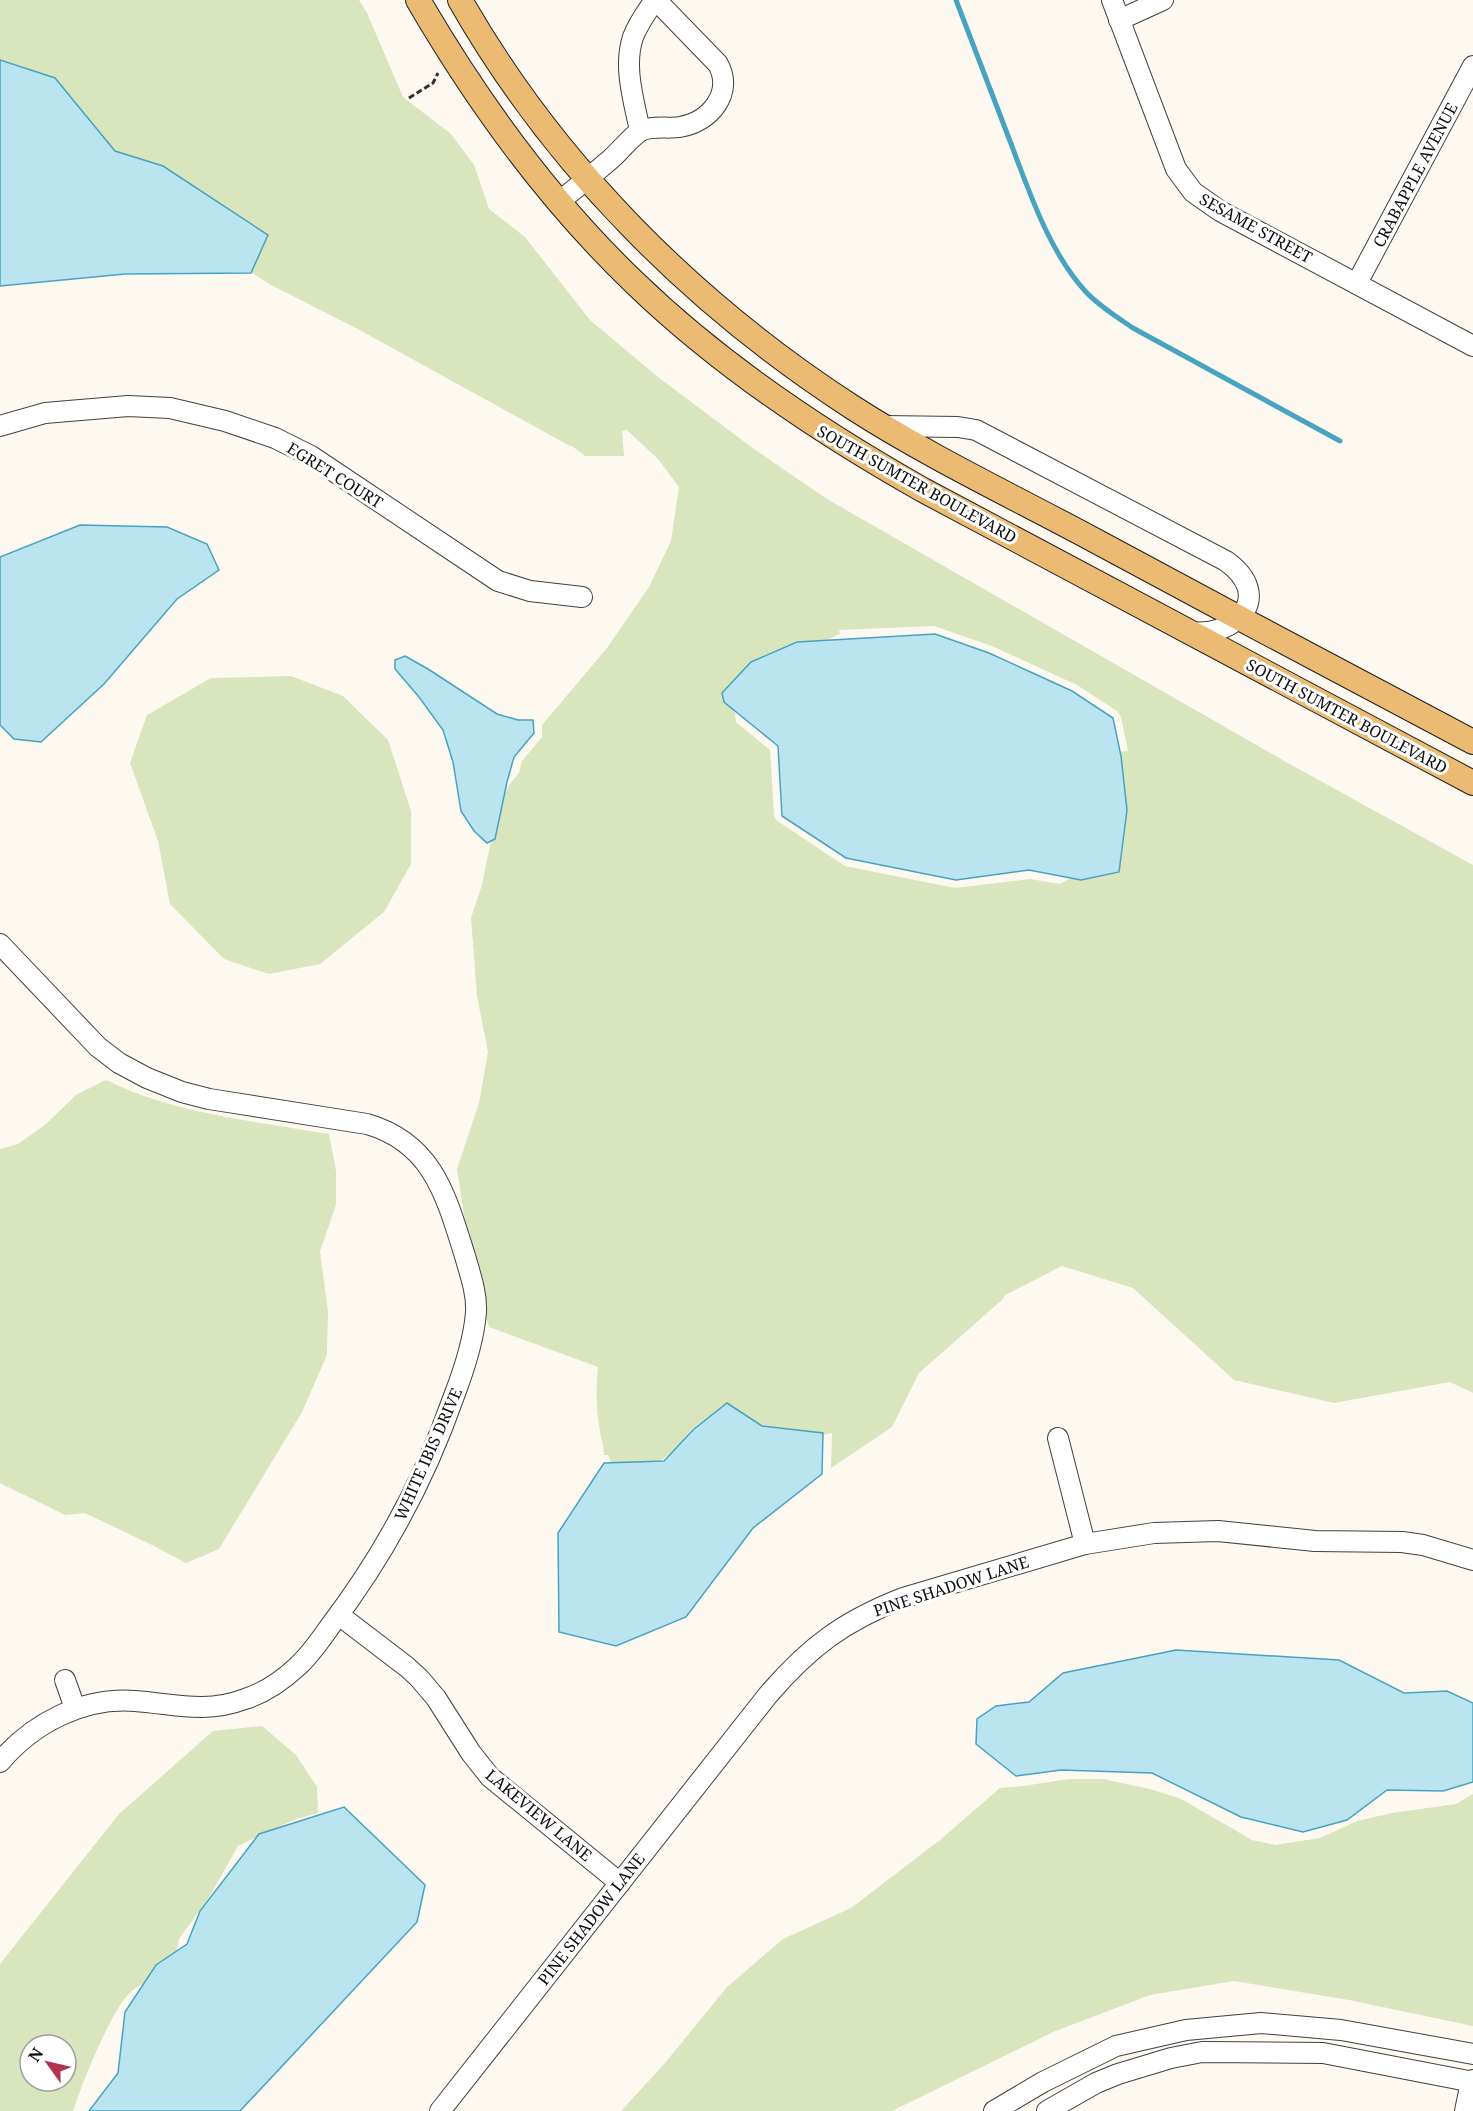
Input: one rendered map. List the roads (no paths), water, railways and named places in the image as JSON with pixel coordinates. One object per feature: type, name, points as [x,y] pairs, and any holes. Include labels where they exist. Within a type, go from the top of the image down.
[{"type":"main road","name":"SOUTH SUMTER BOULEVARD","points":[[418,0],[455,62],[502,129],[559,202],[616,264],[666,311],[736,370],[803,418],[923,490],[1473,783]]},
{"type":"main road","name":"SOUTH SUMTER BOULEVARD","points":[[460,0],[511,81],[549,132],[650,246],[724,313],[801,372],[883,426],[1473,742]]},
{"type":"street","points":[[559,202],[640,131],[681,127],[700,120],[718,104],[724,83],[718,64],[655,0],[634,36],[629,55],[640,131]]},
{"type":"street","name":"SESAME STREET","points":[[1112,0],[1176,169],[1193,192],[1220,212],[1473,346]]},
{"type":"street","points":[[1119,20],[1163,0]]},
{"type":"street","name":"CRABAPPLE AVENUE","points":[[1357,283],[1473,66]]},
{"type":"street","name":"EGRET COURT","points":[[0,426],[45,413],[128,406],[170,408],[225,421],[275,438],[310,456],[498,581],[530,591],[582,597]]},
{"type":"street","name":"SOUTH SUMTER BOULEVARD","points":[[883,426],[958,427],[976,430],[1226,561],[1240,573],[1249,589],[1248,605],[1239,618]]},
{"type":"street","points":[[1189,632],[1211,631],[1239,618]]},
{"type":"street","name":"WHITE IBIS DRIVE","points":[[0,944],[99,1047],[133,1071],[159,1084],[194,1096],[357,1122],[381,1128],[405,1140],[427,1161],[441,1190],[473,1283],[476,1307],[474,1328],[460,1380],[445,1422],[418,1484],[379,1557],[339,1615],[298,1666],[281,1680],[246,1699],[211,1708],[125,1700],[75,1708],[45,1723],[17,1743],[0,1762]]},
{"type":"street","points":[[1058,1438],[1085,1544]]},
{"type":"street","name":"PINE SHADOW LANE","points":[[440,2111],[768,1695],[786,1674],[825,1638],[845,1624],[874,1609],[903,1598],[1085,1544],[1154,1533],[1218,1531],[1315,1540],[1402,1542],[1443,1550],[1473,1560]]},
{"type":"street","name":"LAKEVIEW LANE","points":[[339,1615],[418,1678],[436,1698],[471,1754],[490,1777],[620,1883]]},
{"type":"street","points":[[65,1680],[75,1708]]},
{"type":"street","points":[[994,2111],[1043,2082],[1116,2046],[1186,2030],[1261,2024],[1341,2030],[1473,2054]]},
{"type":"street","points":[[1047,2111],[1096,2083],[1118,2074],[1171,2058],[1202,2052],[1323,2054],[1472,2081],[1465,2111]]},
{"type":"water","points":[[0,60],[55,78],[115,151],[163,166],[268,235],[251,273],[125,274],[0,286]]},
{"type":"water","points":[[80,525],[167,527],[207,544],[219,570],[177,599],[104,684],[41,742],[14,739],[0,725],[0,557]]},
{"type":"water","points":[[935,634],[989,653],[1072,691],[1113,718],[1121,756],[1127,810],[1119,872],[1081,880],[1029,870],[956,880],[846,858],[782,816],[778,746],[724,702],[722,693],[751,662],[797,642]]},
{"type":"water","points":[[405,656],[497,714],[518,720],[533,720],[534,733],[514,757],[495,839],[487,843],[474,831],[461,811],[453,762],[443,730],[395,669],[395,660]]},
{"type":"water","points":[[727,1403],[762,1426],[823,1433],[822,1474],[753,1528],[686,1617],[616,1646],[559,1632],[558,1533],[604,1463],[664,1461],[693,1430]]},
{"type":"water","points":[[1176,1650],[1339,1660],[1404,1693],[1447,1691],[1473,1703],[1473,1782],[1443,1791],[1387,1790],[1347,1820],[1303,1832],[1241,1817],[1152,1773],[1061,1770],[1016,1776],[976,1744],[977,1719],[996,1706],[1029,1702],[1063,1673]]},
{"type":"water","points":[[344,1807],[425,1885],[417,1922],[240,2111],[89,2111],[118,2073],[125,2012],[156,1965],[187,1944],[200,1911],[259,1834]]},
{"type":"waterway","points":[[956,0],[1041,220],[1061,259],[1086,292],[1102,307],[1133,328],[1340,441]]}]
